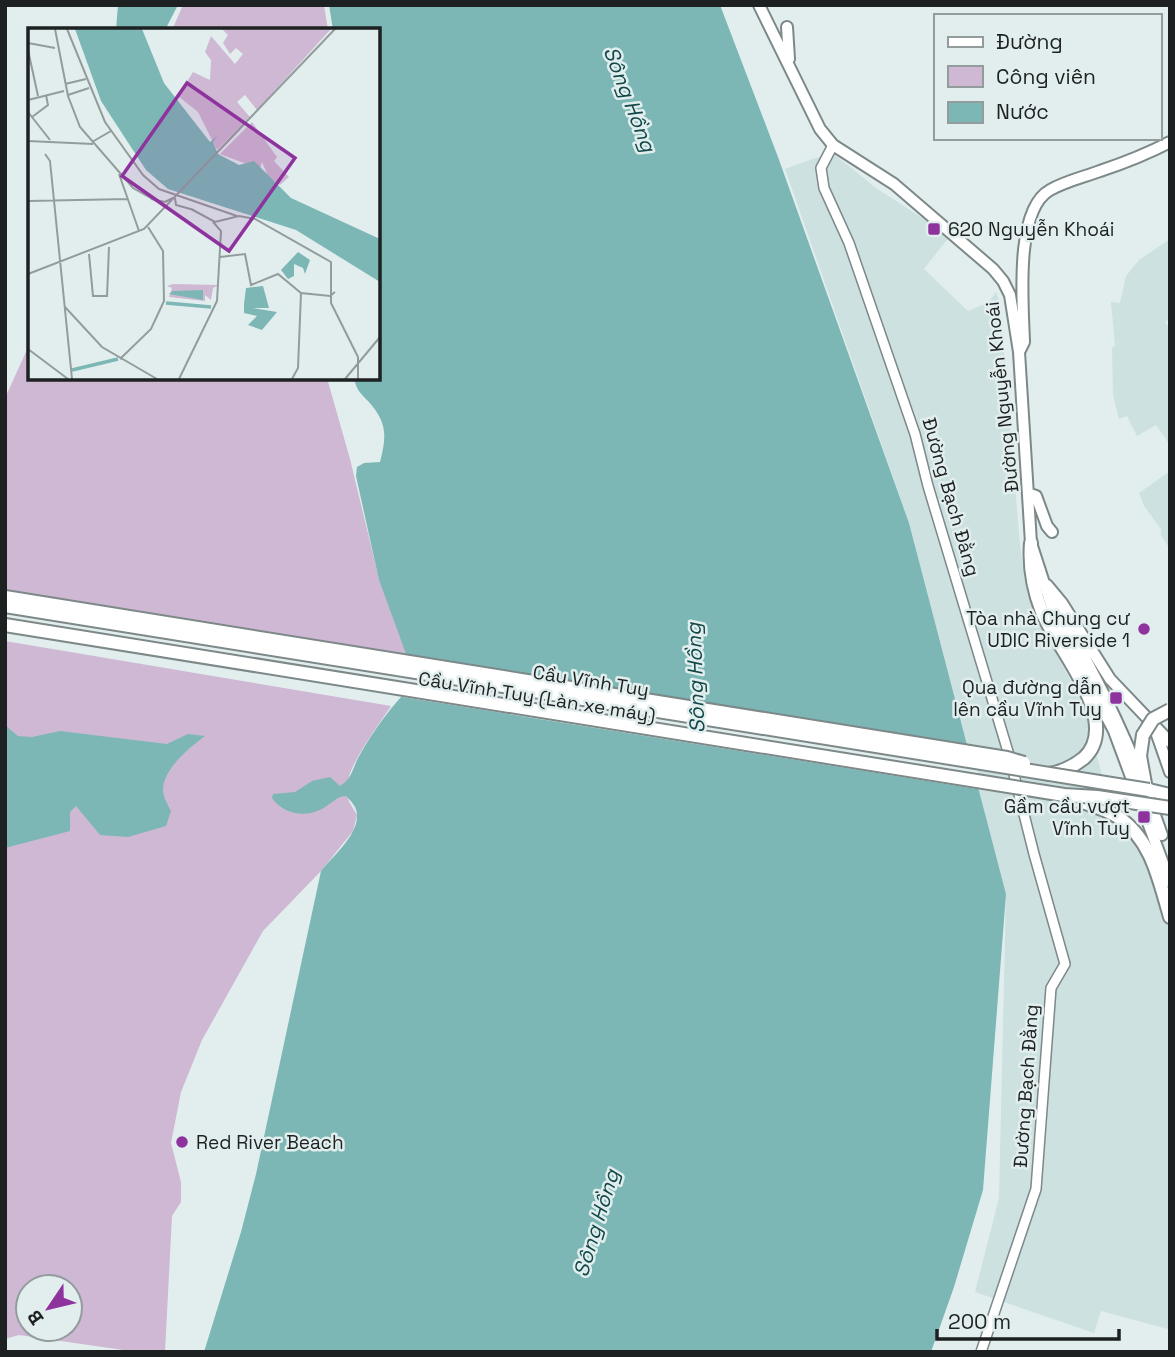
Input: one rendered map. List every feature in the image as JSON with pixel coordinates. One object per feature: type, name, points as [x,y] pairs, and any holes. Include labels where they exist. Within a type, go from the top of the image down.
[{"type":"highway","points":[[1031,543],[1032,577],[1044,615],[1090,700],[1097,732],[1092,748],[1084,757],[1063,770],[1046,774]]},
{"type":"highway","name":"Cầu Vĩnh Tuy (Làn xe máy)","points":[[5,597],[1007,758],[1046,774]]},
{"type":"highway","name":"Cầu Vĩnh Tuy","points":[[5,606],[1170,793]]},
{"type":"highway","name":"Cầu Vĩnh Tuy","points":[[5,625],[1064,795],[1170,808]]},
{"type":"highway","name":"Cầu Vĩnh Tuy (Làn xe máy)","points":[[5,632],[1041,797],[1064,795]]},
{"type":"highway","points":[[1148,789],[1140,756],[1143,735],[1153,719],[1170,710]]},
{"type":"highway","points":[[1064,795],[1117,817],[1138,835],[1155,868],[1170,917]]},
{"type":"main road","name":"Đường Nguyễn Khoái","points":[[759,5],[820,129],[833,145],[894,184],[993,269],[1010,295],[1019,352],[1031,543],[1056,620],[1114,731],[1170,882]]},
{"type":"main road","points":[[787,27],[789,65]]},
{"type":"main road","points":[[1019,352],[1024,342],[1021,278],[1028,221],[1035,205],[1048,191],[1124,163],[1170,142]]},
{"type":"main road","points":[[1030,495],[1036,496],[1047,526],[1052,532]]},
{"type":"main road","name":"Đường Nguyễn Khoái","points":[[1046,586],[1107,697],[1148,789],[1170,859]]},
{"type":"main road","points":[[1046,586],[1062,603],[1105,673],[1170,742]]},
{"type":"main road","points":[[1154,727],[1170,772]]},
{"type":"street","name":"Đường Bạch Đằng","points":[[833,145],[821,168],[824,188],[849,243],[915,434],[928,486],[1009,755],[1065,964],[1051,988],[1036,1189],[981,1352]]},
{"type":"shaded area","points":[[835,155],[876,188],[950,236],[924,269],[968,311],[989,302],[996,292],[1000,303],[1020,546],[1026,586],[1038,620],[1083,703],[1114,821],[1138,844],[1153,870],[1170,931],[1168,1329],[1101,1311],[1094,1333],[975,1292],[999,1198],[1006,894],[909,523],[785,169],[815,158]]},
{"type":"shaded area","points":[[1170,239],[1170,319],[1165,322],[1170,329],[1170,445],[1156,425],[1137,436],[1127,416],[1119,419],[1113,395],[1112,348],[1115,346],[1111,302],[1120,303],[1126,276],[1139,260]]},
{"type":"shaded area","points":[[1170,471],[1170,545],[1168,546],[1139,493]]},
{"type":"green space","points":[[183,5],[324,5],[328,28],[173,28]]},
{"type":"green space","points":[[28,347],[28,380],[328,380],[379,579],[407,654],[5,592],[5,398]]},
{"type":"green space","points":[[5,641],[391,706],[362,749],[350,774],[347,795],[357,815],[353,831],[321,871],[263,931],[202,1040],[181,1092],[171,1143],[181,1182],[181,1202],[172,1216],[165,1352],[137,1352],[75,1343],[84,1343],[84,1273],[14,1273],[14,1336],[5,1339]]},
{"type":"water","points":[[118,5],[178,5],[166,28],[116,28]]},
{"type":"water","name":"Sông Hồng","points":[[329,5],[720,5],[778,157],[909,523],[1006,894],[983,1190],[931,1352],[204,1352],[256,1174],[321,871],[349,838],[357,815],[352,802],[346,796],[315,812],[302,814],[282,808],[272,798],[273,794],[295,792],[312,781],[330,777],[340,786],[344,783],[377,727],[416,681],[379,580],[356,476],[357,467],[364,463],[380,462],[384,444],[382,422],[359,391],[355,380],[380,380],[380,28],[333,28]]},
{"type":"water","points":[[5,725],[18,736],[32,737],[60,731],[167,744],[188,734],[205,736],[178,759],[167,774],[163,793],[171,811],[166,826],[128,837],[100,835],[76,806],[70,812],[70,831],[5,848]]},
{"type":"pier","points":[[405,660],[972,751],[983,790],[396,696],[412,680]]},
{"type":"place","name":"620 Nguyễn Khoái","points":[[934,229]]},
{"type":"place","name":"Tòa nhà Chung cư UDIC Riverside 1","points":[[1144,629]]},
{"type":"place","name":"Qua đường dẫn lên cầu Vĩnh Tuy","points":[[1116,698]]},
{"type":"place","name":"Gầm cầu vượt Vĩnh Tuy","points":[[1144,817]]},
{"type":"place","name":"Red River Beach","points":[[182,1142]]}]
